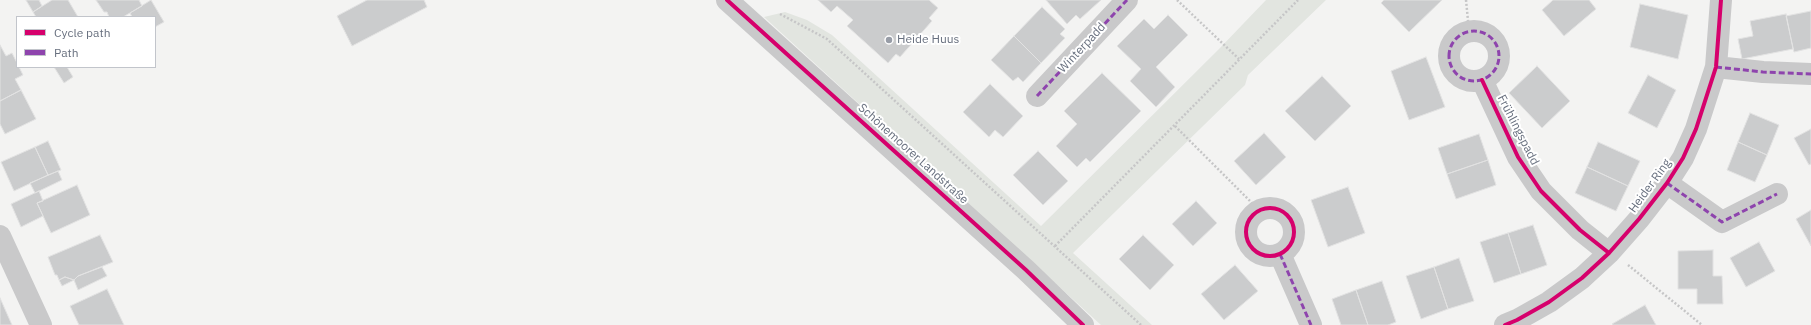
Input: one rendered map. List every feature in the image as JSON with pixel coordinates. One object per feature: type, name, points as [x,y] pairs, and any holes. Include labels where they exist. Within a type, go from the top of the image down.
[{"type":"street","name":"Schönemoorer Landstraße","points":[[727,0],[1026,270],[1084,325]]},
{"type":"street","name":"Winterpadd","points":[[1037,96],[1127,0]]},
{"type":"street","name":"Heider Ring","points":[[1505,325],[1550,302],[1582,278],[1609,252],[1639,219],[1667,183],[1683,158],[1696,129],[1716,66],[1721,0]]},
{"type":"street","points":[[1469,31],[1478,31],[1493,38],[1499,50],[1499,63],[1495,70],[1489,77],[1473,82],[1458,76],[1449,62],[1448,54],[1450,46],[1455,39],[1469,31]]},
{"type":"street","points":[[1716,66],[1762,72],[1811,74]]},
{"type":"street","name":"Frühlingspadd","points":[[1482,80],[1518,157],[1541,191],[1580,230],[1609,252]]},
{"type":"street","name":"Heider Ring","points":[[1667,183],[1722,222],[1777,194]]},
{"type":"street","points":[[1274,208],[1281,210],[1292,221],[1294,237],[1291,244],[1280,254],[1263,256],[1256,252],[1248,242],[1245,230],[1252,215],[1259,210],[1274,208]]},
{"type":"street","points":[[0,236],[41,325]]},
{"type":"street","points":[[1280,254],[1311,325]]},
{"type":"path","points":[[1177,0],[1239,59]]},
{"type":"path","points":[[1055,246],[1298,0]]},
{"type":"path","points":[[1466,0],[1469,31]]},
{"type":"path","points":[[773,12],[828,38],[1141,325]]},
{"type":"path","points":[[1175,126],[1259,210]]},
{"type":"path","points":[[1609,252],[1702,325]]},
{"type":"shaded area","points":[[1266,0],[1326,0],[1248,75],[1245,85],[1073,253],[1152,325],[1101,325],[764,17],[785,12],[807,20],[832,35],[1041,226],[1219,49]]},
{"type":"building","points":[[26,0],[39,0],[42,6],[33,12]]},
{"type":"building","points":[[52,0],[68,0],[77,16],[35,16],[33,12]]},
{"type":"building","points":[[96,0],[139,0],[142,6],[125,16],[109,16],[107,12],[104,12]]},
{"type":"building","points":[[151,0],[164,22],[156,26],[156,16],[132,16],[130,13]]},
{"type":"building","points":[[367,0],[424,0],[427,7],[352,46],[337,16]]},
{"type":"building","name":"Heide Huus","points":[[818,0],[929,0],[938,8],[929,18],[932,21],[900,57],[896,54],[888,63],[847,26],[853,20],[837,6],[831,12]]},
{"type":"building","points":[[1046,0],[1101,0],[1080,19],[1076,15],[1067,24]]},
{"type":"building","points":[[1384,0],[1442,0],[1409,32],[1381,3]]},
{"type":"building","points":[[1553,0],[1589,0],[1596,9],[1564,36],[1542,10]]},
{"type":"building","points":[[1640,4],[1688,15],[1678,59],[1630,47]]},
{"type":"building","points":[[1042,7],[1065,29],[1060,34],[1065,38],[1041,63],[1014,36]]},
{"type":"building","points":[[1811,11],[1811,48],[1794,52],[1786,16]]},
{"type":"building","points":[[1786,14],[1793,49],[1742,59],[1738,39],[1753,36],[1750,21]]},
{"type":"building","points":[[1168,15],[1188,35],[1156,67],[1175,87],[1156,107],[1130,81],[1141,69],[1117,46],[1144,19],[1154,29]]},
{"type":"building","points":[[1014,36],[1041,63],[1023,82],[1018,77],[1013,81],[991,60]]},
{"type":"building","points":[[0,45],[6,56],[12,53],[16,61],[16,68],[20,68],[23,75],[15,79],[21,90],[0,101]]},
{"type":"building","points":[[1426,57],[1445,107],[1409,120],[1391,71]]},
{"type":"building","points":[[1537,66],[1570,101],[1542,128],[1509,93]]},
{"type":"building","points":[[55,68],[68,68],[73,77],[64,83]]},
{"type":"building","points":[[1102,73],[1141,111],[1090,162],[1086,158],[1077,167],[1056,146],[1077,124],[1064,111]]},
{"type":"building","points":[[1648,75],[1676,90],[1657,128],[1628,113]]},
{"type":"building","points":[[1322,76],[1351,106],[1315,141],[1285,111]]},
{"type":"building","points":[[990,84],[1023,116],[1003,137],[995,130],[989,137],[963,112]]},
{"type":"building","points":[[21,90],[36,119],[5,134],[0,124],[0,101]]},
{"type":"building","points":[[1750,113],[1779,125],[1767,155],[1738,142]]},
{"type":"building","points":[[1811,129],[1811,164],[1809,165],[1794,138]]},
{"type":"building","points":[[1264,133],[1286,157],[1256,185],[1234,161]]},
{"type":"building","points":[[1479,134],[1488,160],[1447,174],[1438,148]]},
{"type":"building","points":[[48,141],[61,170],[48,175],[35,147]]},
{"type":"building","points":[[1598,142],[1640,161],[1628,186],[1587,167]]},
{"type":"building","points":[[1738,142],[1767,155],[1755,182],[1727,170]]},
{"type":"building","points":[[35,147],[48,175],[14,191],[1,162]]},
{"type":"building","points":[[1038,151],[1068,181],[1043,205],[1013,175]]},
{"type":"building","points":[[1488,160],[1496,185],[1456,199],[1447,174]]},
{"type":"building","points":[[1587,167],[1628,186],[1616,211],[1575,193]]},
{"type":"building","points":[[58,171],[62,180],[35,193],[30,183]]},
{"type":"building","points":[[77,185],[90,215],[51,233],[37,203]]},
{"type":"building","points":[[1348,187],[1365,233],[1328,247],[1311,200]]},
{"type":"building","points":[[39,191],[43,201],[37,203],[43,216],[21,227],[11,204]]},
{"type":"building","points":[[1196,201],[1217,223],[1193,246],[1172,224]]},
{"type":"building","points":[[1811,210],[1811,246],[1796,219]]},
{"type":"building","points":[[1533,225],[1547,265],[1521,274],[1508,233]]},
{"type":"building","points":[[1508,233],[1521,274],[1494,283],[1480,242]]},
{"type":"building","points":[[100,235],[113,262],[78,276],[74,280],[65,277],[59,280],[57,275],[55,275],[48,257]]},
{"type":"building","points":[[1143,235],[1174,265],[1150,290],[1119,259]]},
{"type":"building","points":[[1759,242],[1775,271],[1746,287],[1730,258]]},
{"type":"building","points":[[1713,250],[1713,276],[1722,276],[1723,304],[1697,304],[1697,289],[1678,289],[1678,251]]},
{"type":"building","points":[[1459,258],[1474,301],[1448,309],[1434,267]]},
{"type":"building","points":[[1235,265],[1258,291],[1224,320],[1201,294]]},
{"type":"building","points":[[102,267],[107,276],[78,290],[74,280],[78,276]]},
{"type":"building","points":[[1434,267],[1448,309],[1421,319],[1406,276]]},
{"type":"building","points":[[65,277],[74,280],[62,286],[59,280]]},
{"type":"building","points":[[1382,281],[1396,322],[1388,325],[1368,325],[1356,290]]},
{"type":"building","points":[[107,289],[124,325],[79,325],[70,306]]},
{"type":"building","points":[[1356,290],[1368,325],[1341,325],[1332,299]]},
{"type":"building","points":[[0,298],[12,325],[0,325]]},
{"type":"building","points":[[1645,305],[1656,325],[1612,324]]},
{"type":"marked path","points":[[1037,96],[1127,0]]},
{"type":"marked path","points":[[1479,31],[1484,32],[1492,38],[1498,46],[1499,56],[1498,66],[1492,74],[1484,80],[1469,81],[1464,80],[1456,74],[1450,66],[1449,51],[1450,46],[1456,38],[1464,32],[1479,31]]},
{"type":"marked path","points":[[1716,67],[1763,72],[1811,74]]},
{"type":"marked path","points":[[1667,183],[1722,222],[1777,194]]},
{"type":"marked path","points":[[1280,254],[1311,325]]},
{"type":"cycle path","points":[[727,0],[1026,270],[1083,325]]},
{"type":"cycle path","points":[[1505,325],[1549,302],[1582,278],[1609,253],[1639,219],[1667,183],[1683,158],[1696,129],[1716,67],[1721,0]]},
{"type":"cycle path","points":[[1482,80],[1518,157],[1541,191],[1580,230],[1609,253]]},
{"type":"cycle path","points":[[1265,208],[1275,208],[1287,215],[1294,227],[1294,232],[1294,237],[1287,249],[1275,256],[1265,256],[1257,252],[1250,245],[1246,237],[1246,227],[1250,219],[1257,212],[1265,208]]},
{"type":"place","name":"Heide Huus","points":[[889,40]]}]
